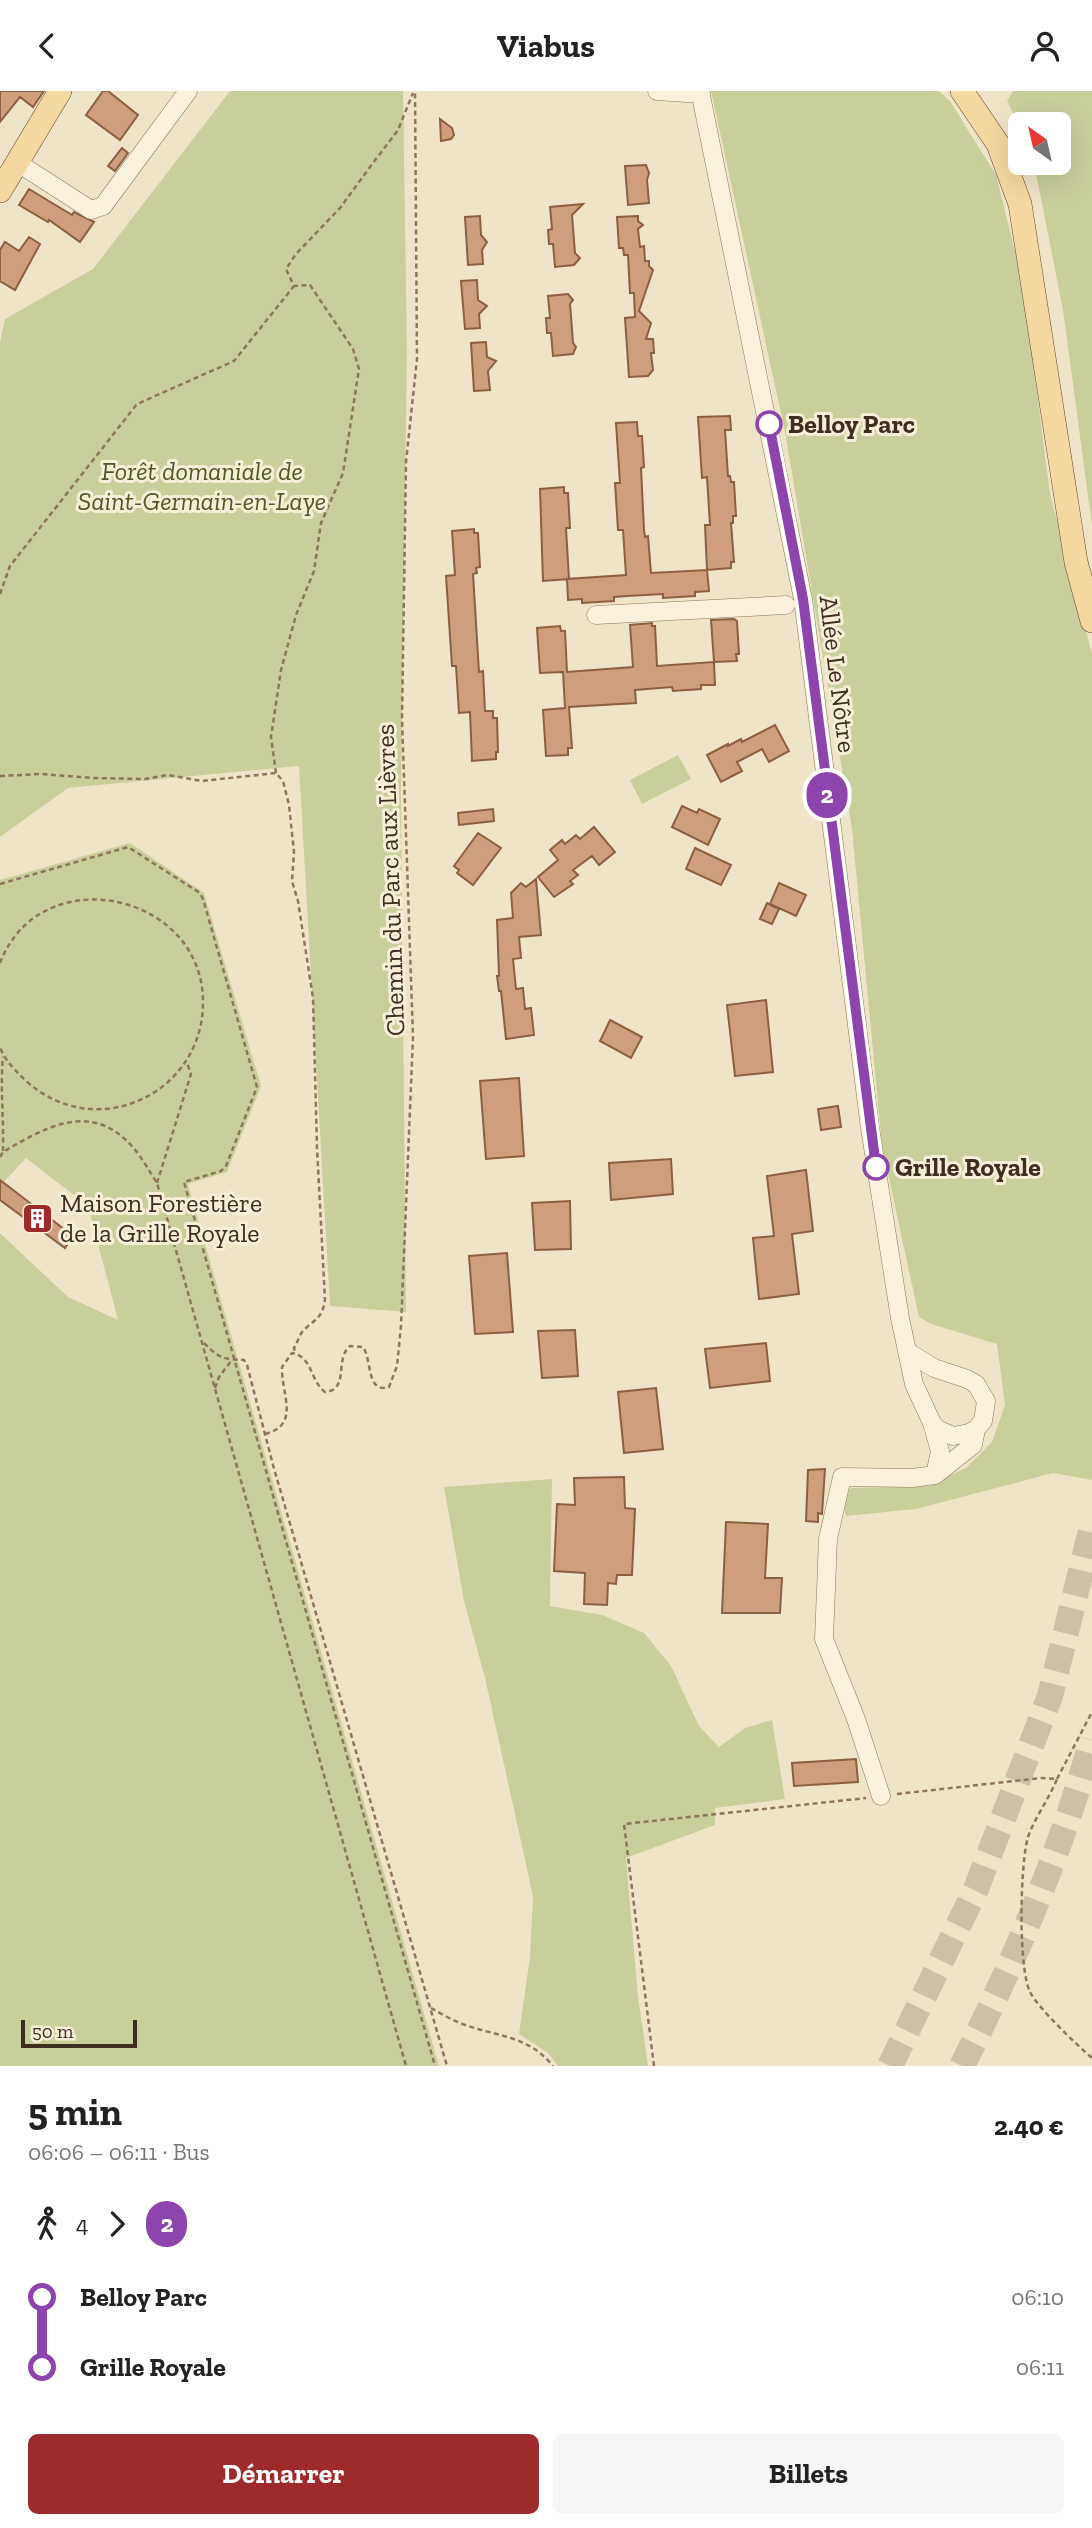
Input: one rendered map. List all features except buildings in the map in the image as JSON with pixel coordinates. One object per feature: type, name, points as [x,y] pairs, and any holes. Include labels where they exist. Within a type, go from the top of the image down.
[{"type":"main road","points":[[0,191],[60,91]]},
{"type":"main road","points":[[962,91],[998,144],[1020,204],[1076,562],[1092,621]]},
{"type":"street","points":[[18,163],[91,210],[103,206],[188,91]]},
{"type":"street","points":[[657,91],[701,93]]},
{"type":"street","name":"Allée Le Nôtre","points":[[701,93],[803,599],[870,1128],[914,1384],[932,1423],[940,1451],[935,1475]]},
{"type":"street","points":[[597,615],[786,605]]},
{"type":"street","points":[[908,1352],[934,1368],[976,1384],[986,1401],[983,1421],[969,1433],[953,1436],[944,1434],[932,1423]]},
{"type":"street","points":[[881,1796],[856,1719],[824,1639],[828,1539],[842,1477],[912,1478],[935,1475],[973,1445],[976,1429]]},
{"type":"path","points":[[294,286],[286,269],[296,254],[340,208],[398,130],[414,91]]},
{"type":"path","name":"Chemin du Parc aux Lièvres","points":[[295,1353],[306,1360],[316,1382],[325,1392],[332,1392],[338,1387],[342,1357],[350,1346],[363,1347],[373,1382],[377,1387],[389,1387],[397,1366],[402,1312],[413,1037],[402,719],[406,462],[417,359],[414,91]]},
{"type":"path","points":[[0,593],[9,566],[137,404],[234,361],[294,286],[310,285],[353,349],[359,369],[343,473],[321,523],[314,571],[296,615],[281,670],[271,737],[276,773],[284,781],[289,805],[294,852],[292,881],[298,901],[313,998],[325,1300],[323,1311],[303,1332],[294,1348],[295,1353],[285,1359],[282,1367],[286,1418],[283,1426],[277,1431],[265,1434]]},
{"type":"path","points":[[0,776],[41,774],[145,779],[168,775],[202,781],[276,773]]},
{"type":"path","points":[[0,884],[128,847],[204,899],[257,1087],[226,1166],[221,1171],[184,1182],[435,2066]]},
{"type":"path","points":[[0,963],[13,939],[46,910],[65,903],[90,898],[100,899],[131,905],[150,913],[171,929],[186,946],[199,971],[203,997],[202,1025],[197,1044],[187,1062],[170,1081],[145,1098],[117,1108],[89,1109],[48,1097],[30,1084],[3,1056],[0,1047]]},
{"type":"path","points":[[0,1157],[3,1152],[4,1133],[0,1069],[3,1056]]},
{"type":"path","points":[[157,1183],[191,1074],[187,1062]]},
{"type":"path","points":[[3,1152],[57,1125],[87,1120],[102,1123],[128,1142],[157,1183],[406,2066]]},
{"type":"path","points":[[0,1126],[4,1133]]},
{"type":"path","points":[[201,1341],[221,1357],[233,1361],[244,1360],[247,1365],[447,2066]]},
{"type":"path","points":[[215,1389],[219,1377],[233,1361]]},
{"type":"path","points":[[1092,1711],[1029,1836],[1023,1867],[1022,1969],[1030,1994],[1092,2059]]},
{"type":"path","points":[[654,2066],[624,1825],[1041,1778],[1057,1780]]},
{"type":"path","points":[[431,2008],[461,2024],[520,2041],[541,2052],[553,2066]]},
{"type":"green space","name":"Forêt domaniale de Saint-Germain-en-Laye","points":[[230,91],[403,91],[407,351],[401,795],[406,1312],[330,1306],[299,766],[68,788],[0,837],[0,343],[5,319],[93,269]]},
{"type":"green space","points":[[711,91],[939,91],[950,101],[996,175],[1023,283],[1050,494],[1092,654],[1092,1480],[1053,1473],[916,1509],[846,1516],[844,1507],[850,1488],[930,1486],[967,1467],[992,1442],[1005,1405],[997,1344],[931,1324],[919,1317],[882,1146],[852,829],[785,432]]},
{"type":"green space","points":[[1013,91],[1092,91],[1092,525],[1063,310],[1036,175],[1071,175],[1071,112],[1013,112],[1007,101]]},
{"type":"green space","points":[[678,755],[691,779],[642,804],[630,780]]},
{"type":"green space","points":[[130,843],[204,893],[261,1086],[227,1172],[188,1184],[439,2066],[0,2066],[0,1233],[68,1297],[118,1320],[88,1206],[26,1158],[4,1182],[0,1179],[0,880]]},
{"type":"green space","points":[[552,1479],[550,1606],[602,1615],[644,1633],[671,1666],[699,1726],[719,1747],[745,1728],[772,1720],[785,1799],[715,1808],[715,1825],[626,1858],[638,1997],[648,2066],[558,2066],[548,2053],[519,2034],[530,1957],[533,1896],[485,1678],[464,1601],[444,1487]]},
{"type":"tunnel","points":[[890,2066],[976,1889],[1050,1696],[1092,1527]]},
{"type":"tunnel","points":[[962,2066],[1035,1906],[1066,1824],[1092,1740]]},
{"type":"bus line","name":"2","points":[[769,424],[803,599],[876,1167]]},
{"type":"place","name":"Belloy Parc","points":[[769,424]]},
{"type":"place","name":"Grille Royale","points":[[876,1167]]},
{"type":"place","name":"Maison Forestière de la Grille Royale","points":[[37,1218]]}]
